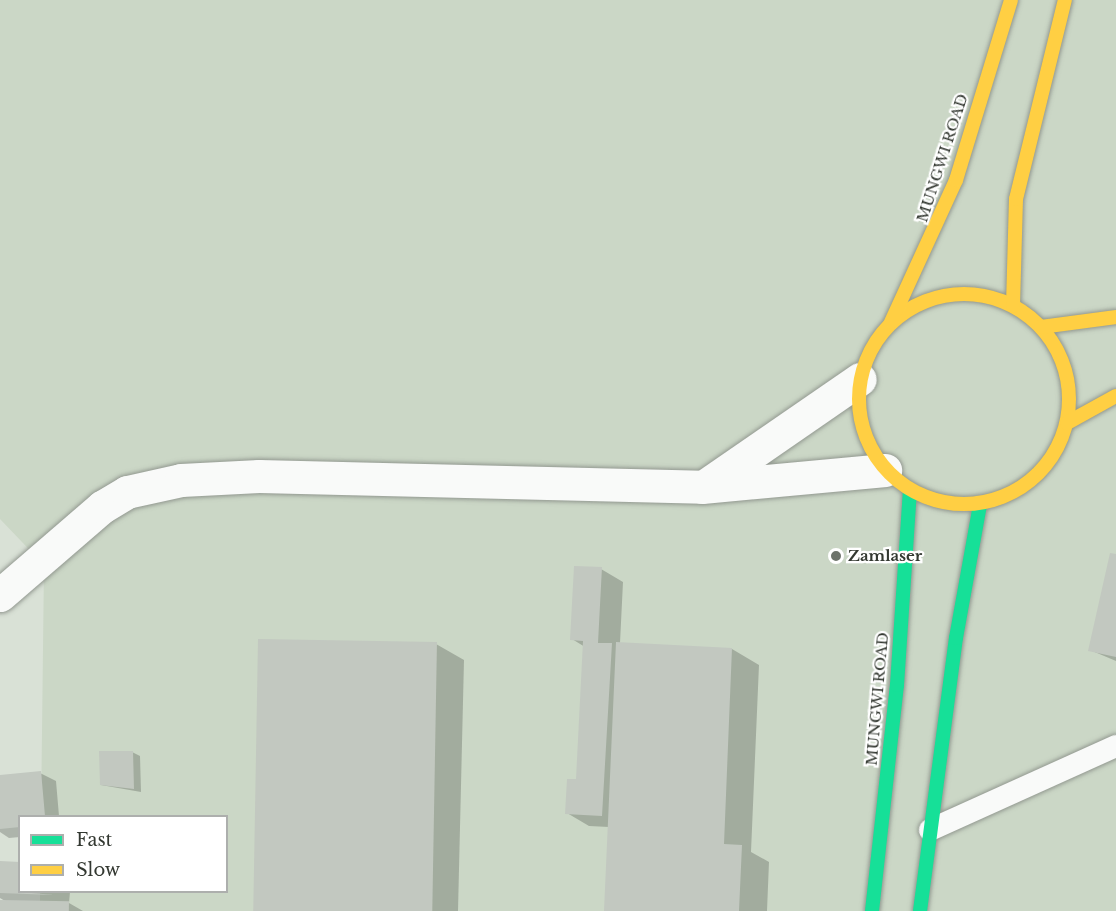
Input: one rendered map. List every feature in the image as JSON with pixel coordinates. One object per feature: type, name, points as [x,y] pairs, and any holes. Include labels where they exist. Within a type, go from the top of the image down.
[{"type":"main road","name":"MUNGWI ROAD","points":[[891,322],[956,180],[1011,0]]},
{"type":"main road","points":[[1013,306],[1016,199],[1065,0]]},
{"type":"main road","points":[[989,296],[1013,306],[1041,327],[1065,372],[1066,423],[1055,452],[1036,477],[1010,495],[980,504],[932,501],[897,480],[868,443],[859,412],[860,380],[866,358],[891,322],[937,297],[989,296]]},
{"type":"main road","points":[[1041,327],[1116,317]]},
{"type":"main road","points":[[1066,423],[1116,396]]},
{"type":"main road","name":"MUNGWI ROAD","points":[[872,911],[897,686],[897,480]]},
{"type":"main road","points":[[921,911],[930,830],[980,504]]},
{"type":"street","points":[[702,487],[860,380]]},
{"type":"street","points":[[0,595],[102,507],[127,492],[182,480],[259,476],[702,487],[897,480]]},
{"type":"lane","points":[[930,830],[1116,746]]},
{"type":"shaded area","points":[[0,0],[1116,0],[1116,911],[40,911],[40,893],[228,893],[228,815],[41,815],[44,565],[0,519]]},
{"type":"building","points":[[1110,553],[1116,554],[1116,657],[1088,651]]},
{"type":"building","points":[[574,566],[602,567],[598,643],[612,643],[602,816],[565,814],[567,779],[576,779],[583,641],[570,640]]},
{"type":"building","points":[[258,639],[437,642],[432,911],[253,911]]},
{"type":"building","points":[[616,642],[732,648],[724,844],[742,845],[739,911],[604,911]]},
{"type":"building","points":[[99,751],[133,751],[134,789],[100,785]]},
{"type":"building","points":[[41,771],[45,815],[18,815],[18,827],[0,829],[0,775]]},
{"type":"building","points":[[0,861],[18,862],[18,893],[54,895],[0,893]]},
{"type":"building","points":[[0,900],[69,901],[69,911],[0,911]]},
{"type":"traffic: fast","points":[[872,911],[897,685],[910,490]]},
{"type":"traffic: fast","points":[[920,911],[956,638],[980,504]]},
{"type":"traffic: slow","points":[[891,322],[956,180],[1011,0]]},
{"type":"traffic: slow","points":[[1013,306],[1016,199],[1065,0]]},
{"type":"traffic: slow","points":[[954,294],[974,294],[995,298],[1014,306],[1045,332],[1057,349],[1065,368],[1069,399],[1065,430],[1057,449],[1031,480],[1014,492],[995,500],[974,504],[954,504],[933,500],[914,492],[883,466],[871,449],[863,430],[859,409],[859,389],[863,368],[871,349],[897,318],[914,306],[933,298],[954,294]]},
{"type":"traffic: slow","points":[[1041,327],[1116,317]]},
{"type":"traffic: slow","points":[[1067,423],[1116,396]]},
{"type":"place","name":"Zamlaser","points":[[836,556]]}]
